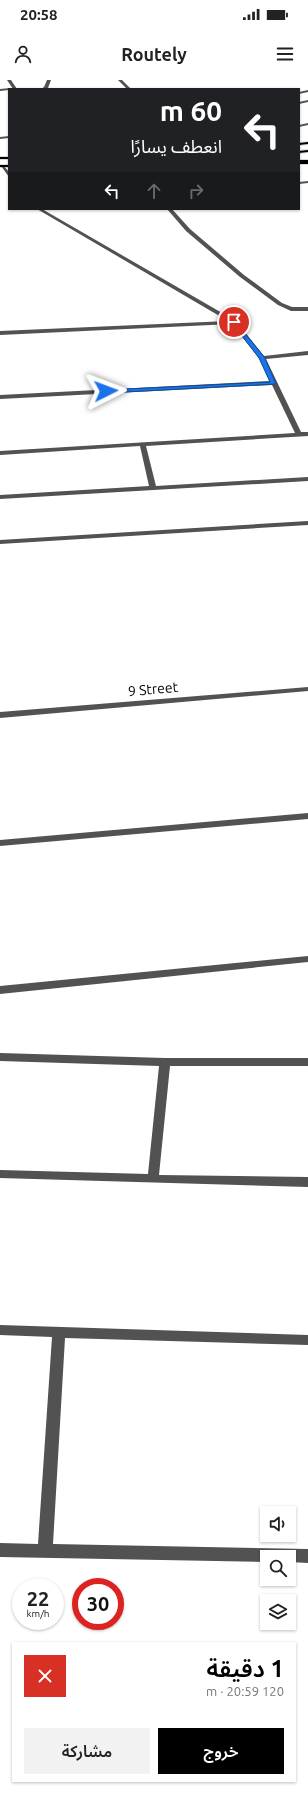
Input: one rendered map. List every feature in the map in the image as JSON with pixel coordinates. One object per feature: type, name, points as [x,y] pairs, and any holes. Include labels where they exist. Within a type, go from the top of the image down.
[{"type":"street","points":[[120,80],[128,88]]},
{"type":"street","points":[[2,166],[8,175]]},
{"type":"street","points":[[41,210],[234,322],[262,358],[299,434]]},
{"type":"street","points":[[170,210],[188,230],[242,276],[280,304],[291,308],[308,309]]},
{"type":"street","points":[[0,333],[234,322]]},
{"type":"street","points":[[262,358],[308,353]]},
{"type":"street","points":[[0,397],[274,383]]},
{"type":"street","points":[[0,453],[142,443],[308,434]]},
{"type":"street","points":[[142,443],[153,488]]},
{"type":"street","points":[[0,497],[308,479]]},
{"type":"street","points":[[0,542],[308,523]]},
{"type":"street","name":"9 Street","points":[[0,715],[308,689]]},
{"type":"street","points":[[0,843],[308,816]]},
{"type":"street","points":[[0,990],[308,959]]},
{"type":"street","points":[[0,1057],[165,1062],[308,1062]]},
{"type":"street","points":[[153,1179],[165,1062]]},
{"type":"street","points":[[0,1174],[308,1182]]},
{"type":"street","points":[[0,1330],[308,1340]]},
{"type":"street","points":[[45,1551],[59,1332]]},
{"type":"street","points":[[0,1550],[308,1556]]},
{"type":"route","points":[[106,391],[274,383],[262,358],[234,322]]}]
